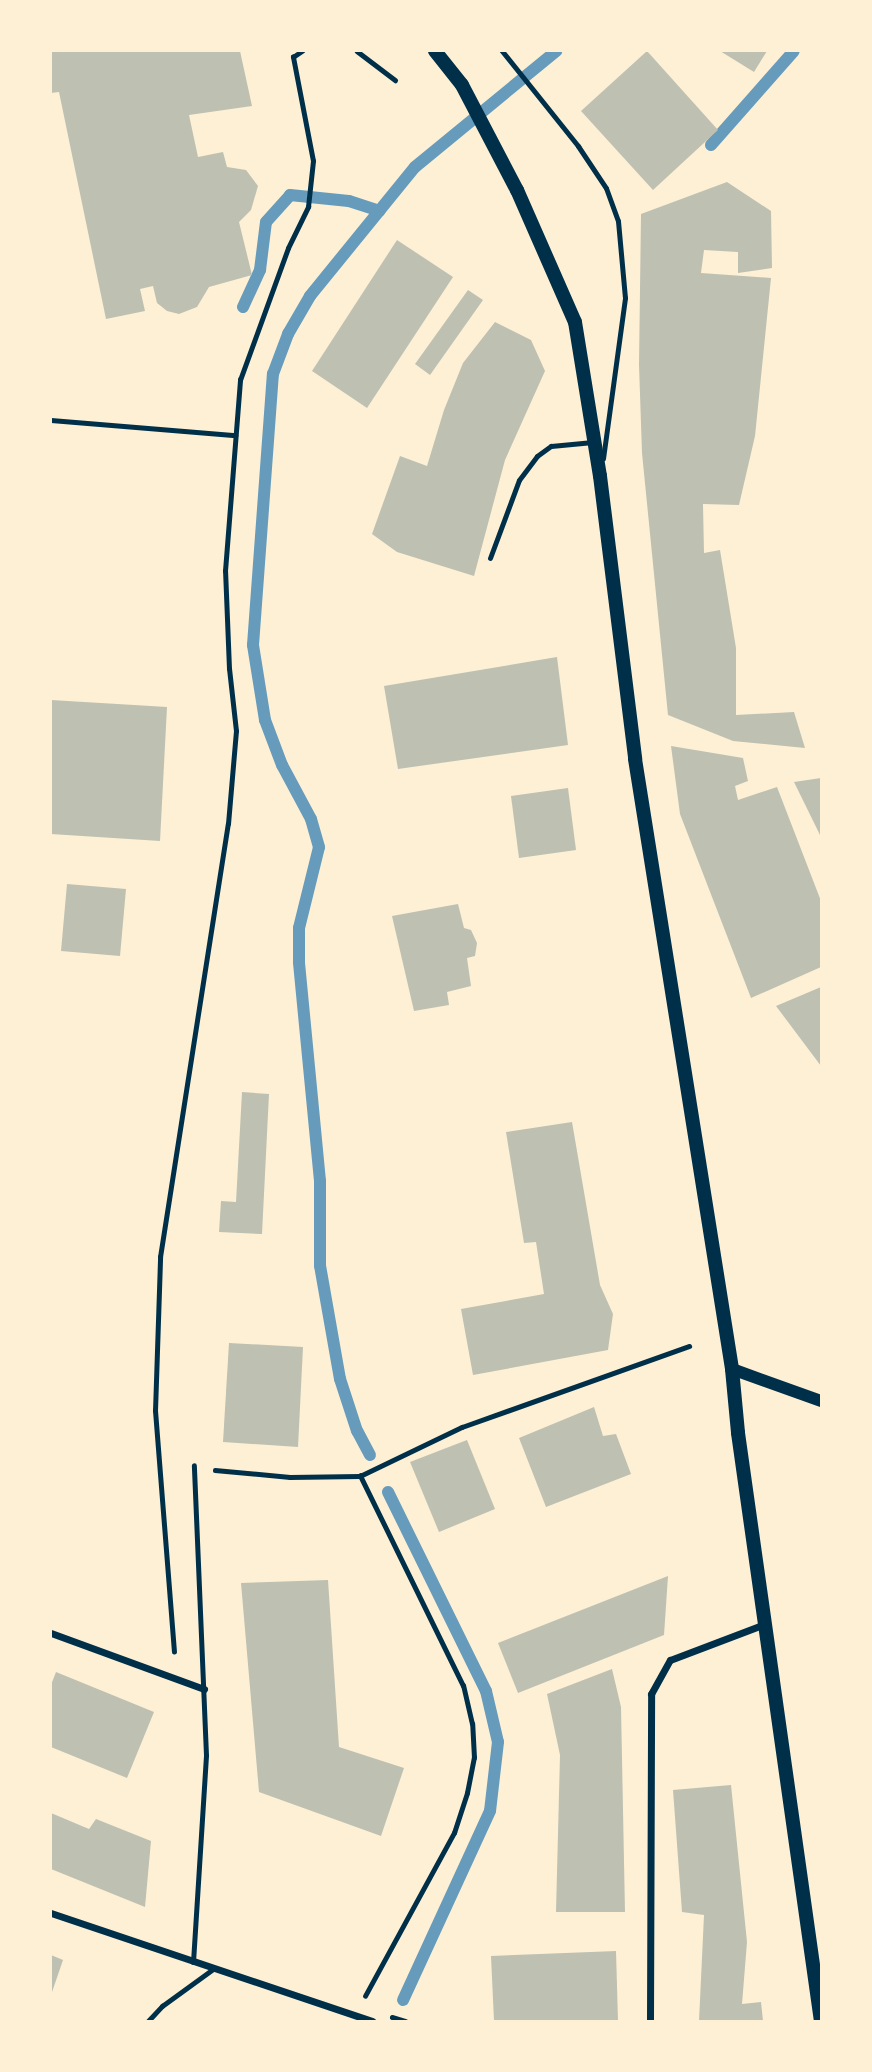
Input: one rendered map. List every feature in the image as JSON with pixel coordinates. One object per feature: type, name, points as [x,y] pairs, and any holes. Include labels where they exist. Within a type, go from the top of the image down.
[{"type":"main road","points":[[435,51],[462,85],[517,190],[575,322],[600,476],[635,759],[732,1369],[821,2021]]},
{"type":"street","points":[[732,1369],[821,1401]]},
{"type":"street","points":[[650,2021],[651,1694],[670,1660],[766,1623]]},
{"type":"street","points":[[51,1633],[204,1689]]},
{"type":"street","points":[[51,1913],[372,2021]]},
{"type":"lane","points":[[502,51],[578,146],[606,188],[618,220],[625,298],[600,476]]},
{"type":"lane","points":[[490,558],[519,480],[537,456],[551,446],[595,442]]},
{"type":"lane","points":[[193,1962],[206,1755],[194,1465]]},
{"type":"lane","points":[[148,2021],[162,2006],[213,1969]]},
{"type":"path","points":[[176,1679],[155,1411],[160,1257],[228,824],[236,731],[229,668],[225,571],[240,380],[283,261],[308,207],[313,161],[291,54],[302,51]]},
{"type":"path","points":[[358,51],[395,80]]},
{"type":"path","points":[[51,420],[235,435]]},
{"type":"path","points":[[159,1461],[230,1473],[359,1476],[463,1427],[689,1346]]},
{"type":"path","points":[[359,1476],[463,1686],[472,1724],[474,1758],[467,1793],[454,1833],[360,2006]]},
{"type":"building","points":[[51,51],[240,51],[252,106],[189,115],[198,157],[223,152],[227,167],[246,170],[258,186],[251,210],[239,222],[252,275],[209,287],[197,307],[179,314],[167,311],[157,303],[153,286],[140,289],[145,311],[106,319],[59,92],[51,93]]},
{"type":"building","points":[[647,51],[718,130],[653,190],[581,111]]},
{"type":"building","points":[[720,51],[767,51],[754,72]]},
{"type":"building","points":[[727,182],[771,211],[772,268],[738,273],[738,252],[704,250],[701,273],[771,278],[755,436],[739,505],[703,504],[704,553],[720,550],[736,648],[736,715],[794,712],[805,748],[733,741],[668,715],[642,453],[639,365],[641,214]]},
{"type":"building","points":[[397,240],[453,277],[367,408],[312,371]]},
{"type":"building","points":[[468,290],[483,300],[430,375],[415,364]]},
{"type":"building","points":[[495,322],[531,340],[545,371],[505,460],[474,576],[397,552],[372,534],[400,456],[427,466],[444,410],[463,363]]},
{"type":"building","points":[[557,657],[568,745],[398,769],[384,686]]},
{"type":"building","points":[[51,700],[167,707],[160,841],[51,834]]},
{"type":"building","points":[[671,746],[743,758],[748,781],[735,786],[738,800],[777,787],[821,901],[821,967],[751,998],[680,814]]},
{"type":"building","points":[[821,778],[821,837],[794,782]]},
{"type":"building","points":[[568,788],[576,850],[519,858],[511,796]]},
{"type":"building","points":[[67,884],[126,889],[120,956],[61,951]]},
{"type":"building","points":[[458,904],[464,928],[471,930],[477,943],[475,956],[467,958],[471,986],[447,992],[449,1005],[414,1011],[392,916]]},
{"type":"building","points":[[821,987],[821,1066],[776,1006]]},
{"type":"building","points":[[242,1092],[269,1094],[262,1234],[219,1232],[221,1201],[236,1202]]},
{"type":"building","points":[[572,1122],[600,1285],[613,1314],[608,1350],[473,1375],[461,1309],[544,1294],[536,1242],[524,1243],[506,1132]]},
{"type":"building","points":[[229,1343],[303,1347],[298,1447],[223,1442]]},
{"type":"building","points":[[594,1407],[603,1436],[616,1434],[631,1474],[546,1507],[519,1438]]},
{"type":"building","points":[[467,1440],[495,1509],[439,1532],[410,1462]]},
{"type":"building","points":[[668,1576],[664,1635],[518,1693],[498,1643]]},
{"type":"building","points":[[328,1580],[339,1747],[404,1768],[381,1836],[259,1792],[241,1583]]},
{"type":"building","points":[[612,1669],[621,1707],[625,1912],[556,1912],[560,1755],[547,1694]]},
{"type":"building","points":[[56,1672],[154,1712],[127,1778],[51,1747],[51,1685]]},
{"type":"building","points":[[731,1785],[747,1942],[742,2004],[761,2002],[763,2021],[699,2021],[704,1915],[682,1912],[673,1790]]},
{"type":"building","points":[[51,1813],[89,1829],[96,1819],[151,1841],[145,1907],[51,1869]]},
{"type":"building","points":[[616,1951],[618,2021],[494,2021],[491,1956]]},
{"type":"building","points":[[51,1955],[63,1960],[51,1995]]},
{"type":"waterway","points":[[370,1455],[357,1431],[340,1379],[320,1266],[320,1181],[299,962],[299,928],[319,847],[311,819],[282,765],[265,720],[253,645],[273,374],[288,334],[310,296],[415,167],[556,51]]},
{"type":"waterway","points":[[711,145],[794,51]]},
{"type":"waterway","points":[[243,307],[260,270],[266,222],[290,195],[349,201],[379,211]]},
{"type":"waterway","points":[[388,1492],[486,1691],[498,1742],[490,1811],[403,2000]]}]
